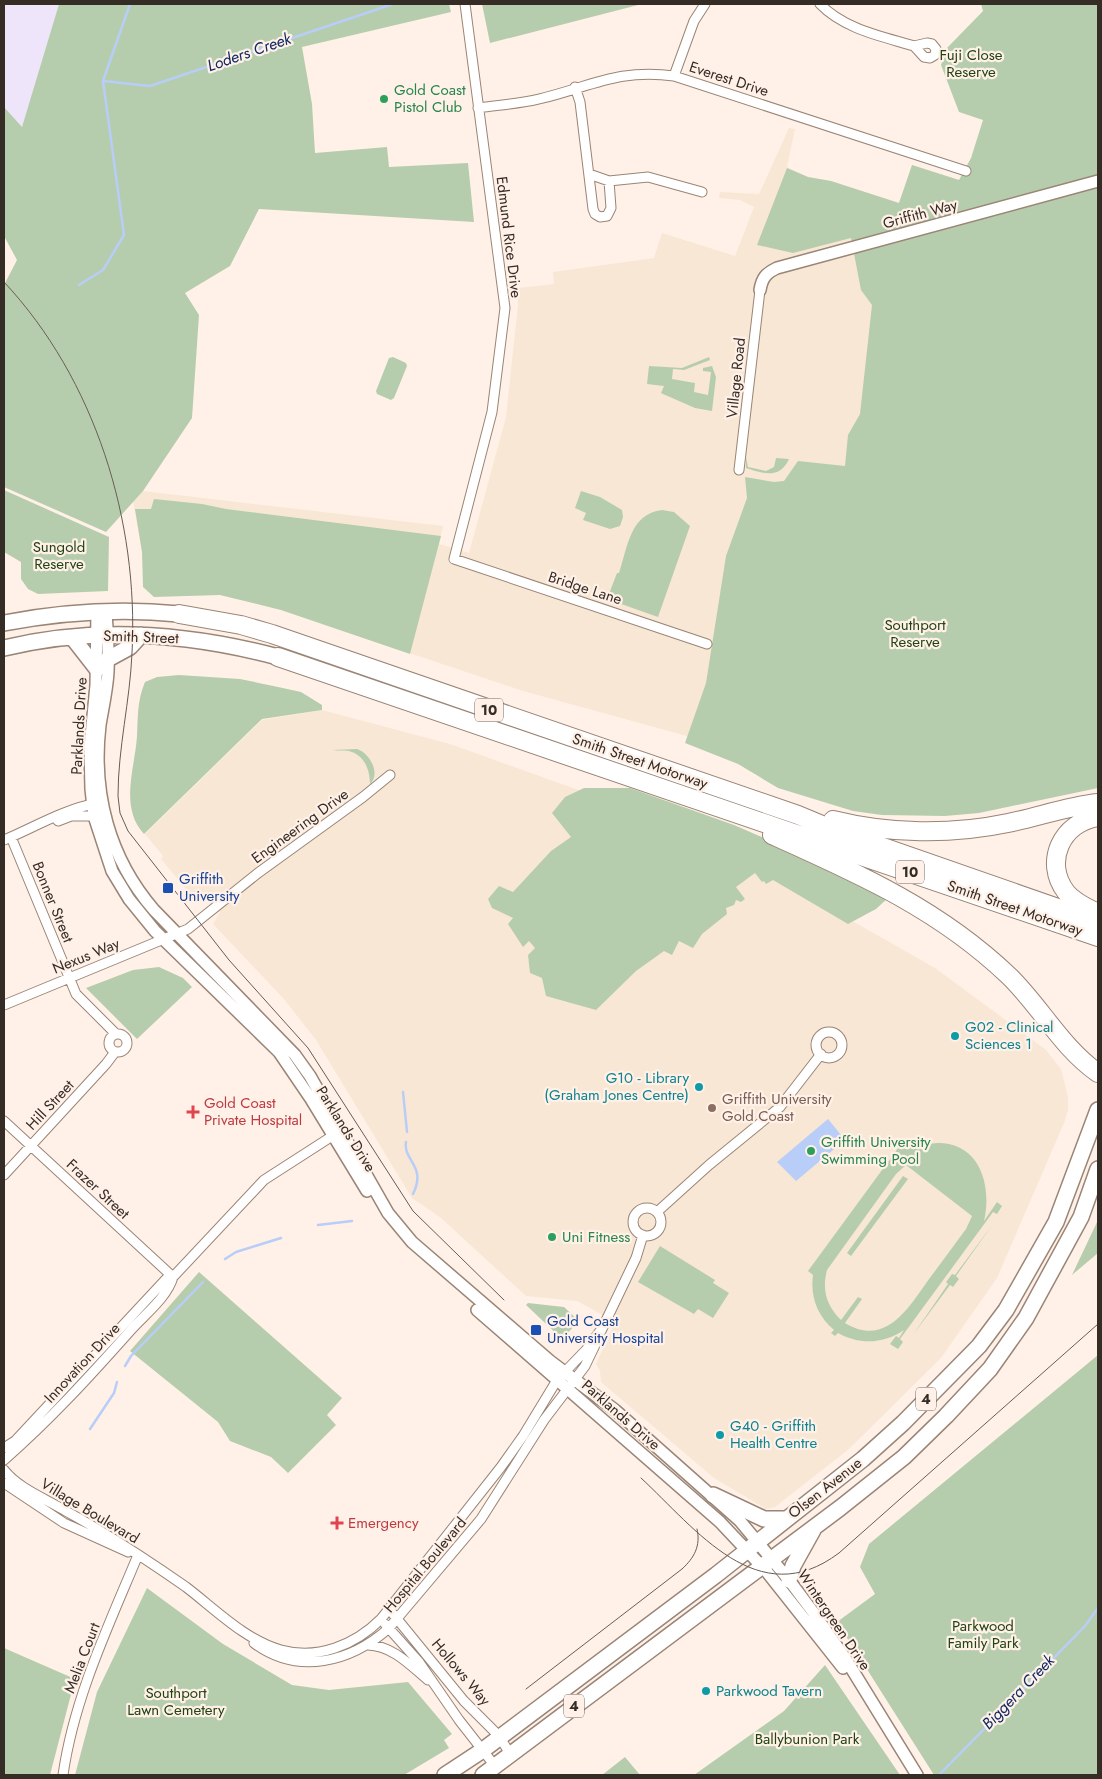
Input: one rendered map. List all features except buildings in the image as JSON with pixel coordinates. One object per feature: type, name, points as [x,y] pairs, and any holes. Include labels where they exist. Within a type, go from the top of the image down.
[{"type":"highway","name":"Smith Street Motorway","points":[[179,614],[233,624],[272,634],[798,815],[880,847],[1098,922]]},
{"type":"highway","name":"Smith Street Motorway","points":[[278,657],[1098,937]]},
{"type":"highway","points":[[798,815],[815,816],[869,827],[933,831],[1008,824],[1098,802]]},
{"type":"highway","points":[[721,809],[755,828],[879,884],[924,909],[951,927],[1008,975],[1067,1044],[1098,1073]]},
{"type":"highway","points":[[1098,817],[1082,821],[1068,831],[1060,844],[1056,861],[1058,877],[1067,894],[1082,905],[1098,913]]},
{"type":"main road","name":"Smith Street","points":[[4,623],[61,613],[141,611],[179,614]]},
{"type":"main road","name":"Smith Street","points":[[4,648],[72,637],[141,635],[213,642],[278,657]]},
{"type":"main road","points":[[72,637],[102,664],[130,647],[141,635]]},
{"type":"main road","name":"Olsen Avenue","points":[[445,1775],[483,1750],[862,1459],[903,1423],[979,1346],[1006,1310],[1025,1280],[1056,1222],[1098,1110]]},
{"type":"main road","name":"Olsen Avenue","points":[[489,1771],[793,1542],[816,1527],[904,1457],[946,1416],[990,1369],[1026,1318],[1056,1267],[1081,1217],[1098,1169]]},
{"type":"main road","points":[[713,1495],[764,1519],[785,1519]]},
{"type":"main road","points":[[789,1580],[793,1566],[816,1527]]},
{"type":"street","name":"Edmund Rice Drive","points":[[454,559],[492,412],[505,308],[465,4]]},
{"type":"street","points":[[674,76],[694,21],[705,4]]},
{"type":"street","points":[[820,4],[836,18],[849,24],[914,46]]},
{"type":"street","name":"Everest Drive","points":[[478,108],[538,100],[576,87],[638,73],[674,76],[966,171]]},
{"type":"street","points":[[576,87],[580,102],[594,212],[600,217],[607,216],[611,211],[609,181]]},
{"type":"street","points":[[590,174],[609,181],[648,177],[702,192]]},
{"type":"street","name":"Griffith Way","points":[[760,290],[762,279],[768,272],[777,268],[1098,180]]},
{"type":"street","name":"Village Road","points":[[739,470],[760,290]]},
{"type":"street","name":"Bridge Lane","points":[[454,559],[707,644]]},
{"type":"street","name":"Parklands Drive","points":[[102,611],[98,810],[116,880],[137,909],[165,940],[279,1052],[337,1133]]},
{"type":"street","name":"Engineering Drive","points":[[179,934],[195,925],[258,873],[363,797],[390,774]]},
{"type":"street","points":[[7,839],[43,824],[98,810]]},
{"type":"street","name":"Parklands Drive","points":[[98,810],[117,852],[137,888],[287,1045],[310,1076],[337,1133],[379,1211],[404,1244],[561,1376],[567,1388],[751,1546],[767,1563]]},
{"type":"street","name":"Bonner Street","points":[[7,839],[69,978]]},
{"type":"street","name":"Nexus Way","points":[[4,1005],[179,934]]},
{"type":"street","points":[[69,978],[78,996],[116,1034],[126,1039],[127,1045],[122,1052],[115,1052],[110,1048],[108,1042],[116,1034]]},
{"type":"street","name":"Hill Street","points":[[4,1175],[115,1052]]},
{"type":"street","points":[[657,1212],[709,1165],[780,1107],[821,1054]]},
{"type":"street","name":"Frazer Street","points":[[4,1121],[173,1277]]},
{"type":"street","name":"Innovation Drive","points":[[4,1460],[41,1428],[168,1290],[173,1277],[264,1180],[337,1133]]},
{"type":"street","points":[[649,1208],[657,1212],[661,1220],[659,1230],[652,1235],[643,1235],[634,1226],[637,1212],[649,1208]]},
{"type":"street","points":[[602,1327],[636,1258],[643,1235]]},
{"type":"street","name":"Innovation Drive","points":[[4,1448],[16,1441],[167,1278],[173,1277]]},
{"type":"street","name":"Hospital Boulevard","points":[[138,1555],[265,1644],[282,1650],[327,1651],[358,1638],[381,1619],[462,1518],[523,1436],[561,1376],[586,1350],[602,1327]]},
{"type":"street","name":"Hospital Boulevard","points":[[241,1629],[249,1639],[263,1650],[289,1659],[315,1662],[336,1659],[368,1645],[389,1628],[481,1519],[544,1420],[585,1366],[602,1327]]},
{"type":"street","name":"Parklands Drive","points":[[561,1376],[575,1379],[615,1410],[713,1495],[740,1521],[751,1546]]},
{"type":"street","name":"Village Boulevard","points":[[4,1470],[29,1491],[114,1539],[138,1555]]},
{"type":"street","name":"Village Boulevard","points":[[4,1483],[64,1523],[138,1555]]},
{"type":"street","points":[[469,1509],[481,1519]]},
{"type":"street","points":[[462,1518],[474,1528]]},
{"type":"street","name":"Melia Court","points":[[63,1775],[66,1753],[83,1692],[138,1555]]},
{"type":"street","name":"Wintergreen Drive","points":[[767,1563],[789,1580],[844,1658],[917,1775]]},
{"type":"street","name":"Wintergreen Drive","points":[[767,1563],[868,1699]]},
{"type":"street","name":"Hollows Way","points":[[389,1609],[464,1701],[499,1736],[510,1754]]},
{"type":"street","name":"Hollows Way","points":[[381,1619],[419,1662],[483,1750],[489,1771]]},
{"type":"street","points":[[368,1645],[379,1646],[395,1653],[437,1689]]},
{"type":"shaded area","points":[[4,4],[59,4],[22,128],[4,107]]},
{"type":"shaded area","points":[[1098,4],[796,766],[523,691],[281,610],[220,595],[142,552],[133,501],[143,491],[443,526],[439,544],[469,553],[506,417],[518,305],[518,288],[554,284],[553,272],[654,258],[662,233],[735,256],[754,207],[740,200],[719,198],[720,192],[759,194],[789,128],[795,129],[787,167],[808,177],[831,181],[899,203],[912,165],[959,180]]},
{"type":"shaded area","name":"Griffith University Gold Coast","points":[[322,710],[450,744],[626,807],[775,877],[935,968],[1045,1049],[1061,1069],[1068,1097],[1068,1110],[997,1278],[941,1358],[849,1449],[775,1507],[766,1509],[714,1478],[601,1382],[600,1371],[596,1364],[612,1329],[601,1314],[577,1301],[526,1296],[441,1218],[412,1198],[316,1040],[283,998],[213,924],[220,912],[207,901],[196,901],[161,859],[163,856],[145,834],[262,720]]},
{"type":"green space","points":[[59,4],[449,4],[451,12],[302,47],[312,104],[315,153],[387,147],[389,167],[468,163],[474,222],[259,209],[230,266],[185,293],[199,315],[192,418],[143,491],[106,532],[4,487],[4,285],[17,260],[4,236],[4,107],[22,127]]},
{"type":"green space","points":[[482,4],[642,4],[490,43]]},
{"type":"green space","name":"Southport Reserve","points":[[981,4],[1098,4],[1098,788],[979,813],[945,816],[882,815],[853,811],[778,788],[738,764],[685,743],[706,683],[726,556],[747,498],[745,477],[774,482],[784,481],[798,461],[845,466],[848,435],[860,414],[872,305],[861,290],[851,238],[793,253],[757,245],[787,168],[808,177],[831,181],[899,203],[912,165],[959,180],[971,158],[983,120],[959,112],[941,65],[947,48],[983,11]]},
{"type":"green space","points":[[393,357],[406,363],[407,366],[394,398],[391,400],[377,394],[376,391],[389,358]]},
{"type":"green space","points":[[709,357],[710,360],[684,370],[673,369],[672,379],[695,383],[694,392],[708,395],[711,372],[703,371],[703,368],[712,366],[716,377],[712,411],[695,408],[661,393],[664,386],[647,384],[649,366],[682,368]]},
{"type":"green space","points":[[746,457],[748,467],[766,471],[774,467],[776,458],[789,459],[781,470],[765,473],[746,468]]},
{"type":"green space","name":"Sungold Reserve","points":[[4,490],[109,537],[108,591],[38,594],[28,589],[21,579],[21,562],[4,552]]},
{"type":"green space","points":[[581,491],[600,497],[622,510],[623,517],[620,526],[610,529],[583,520],[586,513],[575,508]]},
{"type":"green space","points":[[154,499],[441,536],[410,654],[281,610],[220,595],[154,597],[143,587],[142,552],[135,509],[151,509]]},
{"type":"green space","points":[[662,510],[674,512],[690,526],[658,617],[607,599],[617,573],[619,573],[632,533],[643,518],[651,513]]},
{"type":"green space","points":[[179,675],[240,679],[301,692],[322,705],[322,710],[262,719],[144,834],[136,823],[130,800],[138,709],[145,682],[157,677]]},
{"type":"green space","points":[[357,749],[370,759],[372,764],[374,775],[370,784],[368,769],[359,756],[349,751],[333,750]]},
{"type":"green space","points":[[584,788],[630,788],[734,825],[838,870],[889,897],[876,909],[848,924],[773,880],[766,884],[764,881],[762,882],[755,873],[736,887],[745,899],[741,902],[736,900],[734,905],[726,908],[727,914],[702,934],[693,948],[679,941],[672,955],[664,951],[636,971],[596,1010],[546,996],[542,978],[530,973],[528,955],[535,948],[529,941],[523,947],[508,924],[513,918],[492,908],[488,899],[499,886],[513,892],[551,851],[571,837],[552,813],[565,797]]},
{"type":"green space","points":[[159,967],[183,978],[192,987],[137,1039],[86,988],[133,970]]},
{"type":"green space","points":[[904,1140],[915,1148],[938,1143],[953,1145],[964,1150],[974,1159],[984,1181],[986,1208],[984,1221],[997,1202],[1002,1206],[997,1214],[993,1212],[900,1339],[903,1342],[898,1349],[890,1344],[896,1336],[899,1338],[904,1330],[888,1338],[871,1341],[855,1340],[838,1333],[835,1336],[831,1333],[834,1330],[823,1318],[816,1305],[812,1283],[813,1275],[808,1271]],"holes":[[[906,1165],[972,1216],[966,1229],[913,1301],[895,1321],[873,1331],[860,1329],[845,1323],[862,1299],[858,1297],[841,1320],[835,1313],[826,1296],[827,1270],[896,1174]]]},
{"type":"green space","points":[[903,1176],[908,1179],[851,1256],[847,1253]]},
{"type":"green space","points":[[1098,1220],[1098,1253],[1072,1275]]},
{"type":"green space","points":[[993,1224],[956,1276],[959,1279],[953,1287],[950,1285],[913,1335],[948,1284],[946,1282],[952,1274],[955,1275]]},
{"type":"green space","points":[[660,1246],[715,1280],[713,1283],[729,1293],[713,1318],[698,1309],[694,1314],[638,1282]]},
{"type":"green space","points":[[199,1272],[342,1398],[327,1415],[336,1425],[288,1473],[271,1457],[230,1441],[218,1422],[130,1351]]},
{"type":"green space","points":[[528,1303],[564,1307],[579,1321],[562,1339],[526,1305]]},
{"type":"green space","name":"Parkwood Family Park","points":[[1098,1355],[1098,1775],[934,1775],[837,1622],[875,1594],[860,1567],[869,1544]]},
{"type":"green space","name":"Southport Lawn Cemetery","points":[[147,1588],[223,1644],[292,1685],[329,1690],[408,1682],[452,1734],[444,1740],[449,1748],[404,1775],[75,1775],[97,1692]]},
{"type":"green space","points":[[4,1648],[75,1679],[50,1775],[4,1775]]},
{"type":"green space","name":"Ballybunion Park","points":[[825,1665],[900,1775],[694,1775],[784,1711]]},
{"type":"green space","points":[[625,1757],[640,1775],[602,1775]]},
{"type":"water","name":"Griffith University Swimming Pool","points":[[828,1119],[845,1140],[796,1181],[777,1162]]},
{"type":"waterway","name":"Loders Creek","points":[[79,285],[103,270],[124,235],[103,81],[130,4]]},
{"type":"waterway","name":"Loders Creek","points":[[103,81],[150,86],[393,4]]},
{"type":"waterway","points":[[403,1092],[407,1132]]},
{"type":"waterway","points":[[406,1142],[406,1149],[416,1170],[417,1177],[417,1185],[413,1194]]},
{"type":"waterway","points":[[318,1225],[352,1221]]},
{"type":"waterway","points":[[225,1259],[236,1252],[281,1238]]},
{"type":"waterway","points":[[125,1366],[131,1356],[203,1282]]},
{"type":"waterway","points":[[90,1429],[114,1393],[117,1382]]},
{"type":"waterway","name":"Biggera Creek","points":[[939,1775],[1085,1626],[1098,1608]]},
{"type":"tram line","points":[[4,282],[36,320],[63,362],[86,407],[105,454],[119,503],[128,553],[132,603],[131,671],[120,760],[118,796],[120,813],[128,831],[229,960],[308,1048],[413,1211],[504,1300]]},
{"type":"tram line","points":[[641,1478],[706,1540],[730,1558],[755,1570],[782,1574],[809,1569],[839,1553],[1098,1324]]},
{"type":"tram line","points":[[526,1689],[682,1569],[696,1551],[698,1541],[697,1529]]},
{"type":"place","name":"Gold Coast Pistol Club","points":[[384,99]]},
{"type":"place","name":"Griffith University","points":[[168,888]]},
{"type":"place","name":"G02 - Clinical Sciences 1","points":[[955,1036]]},
{"type":"place","name":"G10 - Library (Graham Jones Centre)","points":[[699,1087]]},
{"type":"place","name":"Griffith University Gold Coast","points":[[712,1108]]},
{"type":"place","name":"Gold Coast Private Hospital","points":[[193,1112]]},
{"type":"place","name":"Griffith University Swimming Pool","points":[[811,1151]]},
{"type":"place","name":"Uni Fitness","points":[[552,1237]]},
{"type":"place","name":"Gold Coast University Hospital","points":[[536,1330]]},
{"type":"place","name":"G40 - Griffith Health Centre","points":[[720,1435]]},
{"type":"place","name":"Emergency","points":[[337,1523]]},
{"type":"place","name":"Parkwood Tavern","points":[[706,1691]]},
{"type":"park label","name":"Fuji Close Reserve","points":[[971,64]]}]
